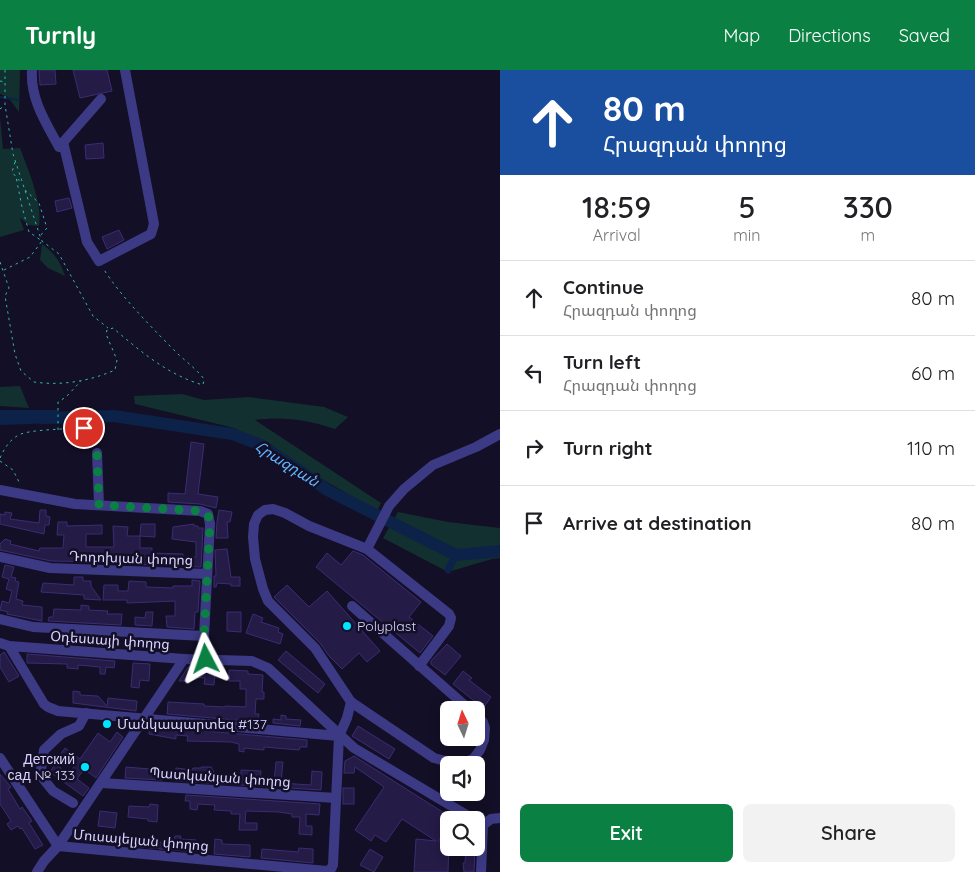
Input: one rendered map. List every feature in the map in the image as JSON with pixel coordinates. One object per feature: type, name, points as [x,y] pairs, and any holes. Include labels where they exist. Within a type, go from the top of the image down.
[{"type":"street","points":[[32,70],[31,84],[38,106],[59,148],[101,100]]},
{"type":"street","points":[[63,142],[87,242],[99,261],[151,234],[154,224],[125,70]]},
{"type":"street","points":[[367,549],[389,506],[404,489],[433,465],[500,434]]},
{"type":"street","points":[[97,452],[99,505]]},
{"type":"street","points":[[0,490],[76,504],[205,512],[210,520],[208,574]]},
{"type":"street","points":[[419,666],[449,626],[451,618],[449,614],[367,549],[309,526],[285,513],[273,509],[265,510],[258,515],[254,524],[253,537],[255,559],[268,601],[315,648],[351,702],[434,758],[453,763],[465,763],[474,758],[482,746]]},
{"type":"street","name":"Դոդոխյան փողոց","points":[[0,557],[50,568],[208,574],[204,636],[206,659]]},
{"type":"street","points":[[352,606],[460,701]]},
{"type":"street","name":"Օդեսսայի փողոց","points":[[0,619],[33,627],[204,636]]},
{"type":"street","points":[[5,645],[48,707],[58,711],[339,736]]},
{"type":"street","name":"Օդեսսայի փողոց","points":[[5,645],[261,663],[354,748],[460,811]]},
{"type":"street","points":[[37,872],[58,846],[102,783],[184,659]]},
{"type":"street","points":[[336,798],[339,736],[347,718],[351,702]]},
{"type":"street","points":[[73,803],[53,791],[41,776],[41,769],[44,750],[61,734],[79,726],[86,713]]},
{"type":"street","name":"Մուսայելյան փողոց","points":[[0,758],[58,846],[327,870],[331,869],[332,865],[336,798]]},
{"type":"street","name":"Պատկանյան փողոց","points":[[102,783],[336,798]]},
{"type":"street","points":[[485,820],[500,818]]},
{"type":"street","points":[[480,856],[481,872]]},
{"type":"path","points":[[5,70],[5,105],[15,162],[42,241]]},
{"type":"path","points":[[0,81],[5,82]]},
{"type":"path","points":[[0,109],[5,105]]},
{"type":"path","points":[[15,162],[12,172],[23,187],[39,203],[47,228],[40,236]]},
{"type":"path","points":[[16,177],[29,232],[59,254],[93,316],[108,328],[113,328],[153,361],[203,385],[204,379],[199,372],[180,356],[132,305],[106,274],[99,261]]},
{"type":"path","points":[[3,270],[30,257],[42,241]]},
{"type":"path","points":[[0,262],[9,288],[5,296],[15,354],[21,371],[34,382],[68,383],[82,381],[98,378],[115,370],[116,360],[106,334],[108,328]]},
{"type":"path","points":[[58,430],[58,402],[66,397],[82,381]]},
{"type":"path","points":[[0,458],[5,448],[18,435],[84,428],[88,429],[97,452]]},
{"type":"path","points":[[0,461],[13,470],[27,495]]},
{"type":"green space","points":[[0,70],[20,70],[19,112],[8,97],[0,94]]},
{"type":"green space","points":[[0,117],[3,149],[20,148],[37,197],[40,217],[39,226],[29,225],[20,218],[24,230],[0,237]]},
{"type":"green space","points":[[42,244],[56,258],[65,276],[48,268],[40,260]]},
{"type":"green space","points":[[20,386],[29,408],[0,406],[0,387]]},
{"type":"green space","points":[[182,394],[204,400],[248,397],[324,407],[348,417],[335,429],[295,420],[276,418],[255,420],[381,503],[377,511],[234,428],[135,404],[134,396]]},
{"type":"green space","points":[[398,512],[448,522],[500,528],[500,558],[448,572],[383,538]]},
{"type":"water","points":[[0,410],[58,410],[58,423],[0,425]]},
{"type":"building","points":[[39,70],[55,70],[56,84],[40,85]]},
{"type":"building","points":[[73,70],[107,70],[112,91],[80,98]]},
{"type":"building","points":[[103,143],[104,158],[86,159],[85,145]]},
{"type":"building","points":[[69,198],[72,208],[57,212],[55,201]]},
{"type":"building","points":[[119,230],[124,240],[107,249],[102,237]]},
{"type":"building","points":[[191,442],[204,444],[198,494],[218,497],[216,508],[200,504],[168,502],[168,493],[185,494]]},
{"type":"building","points":[[40,510],[46,510],[46,516],[50,517],[49,525],[45,525],[44,534],[0,524],[0,514],[5,515],[5,512],[12,513],[10,519],[39,523]]},
{"type":"building","points":[[219,510],[232,512],[230,522],[227,522],[228,538],[216,538]]},
{"type":"building","points":[[58,522],[67,522],[67,526],[102,525],[102,534],[86,534],[86,547],[114,547],[113,526],[128,527],[127,536],[140,536],[140,548],[152,548],[152,553],[183,554],[183,557],[196,557],[196,542],[172,539],[173,527],[194,524],[198,528],[203,528],[201,567],[132,564],[132,561],[119,561],[119,555],[107,555],[106,562],[51,561],[0,550],[0,544],[5,539],[11,541],[10,544],[39,551],[40,548],[63,548],[64,535],[57,535]]},
{"type":"building","points":[[141,524],[155,524],[155,537],[140,536]]},
{"type":"building","points":[[227,549],[231,577],[240,577],[240,586],[217,583],[216,587],[214,587],[214,576],[216,576],[215,550]]},
{"type":"building","points":[[353,551],[363,555],[421,602],[409,617],[433,636],[420,653],[316,567],[327,553],[341,565]]},
{"type":"building","points":[[5,565],[14,567],[11,577],[16,578],[15,581],[19,582],[16,599],[23,601],[22,605],[42,607],[42,621],[7,614],[8,612],[0,610],[2,601],[9,603],[12,591],[6,589],[9,579],[2,577]]},
{"type":"building","points":[[74,577],[83,577],[83,581],[91,581],[91,586],[101,600],[84,599],[84,595],[41,592],[43,583],[74,585]]},
{"type":"building","points":[[192,580],[200,581],[198,612],[195,612],[194,629],[167,627],[166,616],[175,616],[175,601],[127,603],[127,600],[103,600],[104,585],[118,585],[118,591],[128,591],[129,581],[146,582],[146,587],[173,588],[173,586],[192,586]]},
{"type":"building","points":[[287,585],[309,607],[327,591],[380,651],[367,662],[359,653],[342,669],[329,656],[320,643],[274,597]]},
{"type":"building","points":[[81,605],[89,606],[89,610],[108,611],[107,614],[122,614],[121,625],[48,621],[49,617],[53,617],[54,609],[81,610]]},
{"type":"building","points":[[146,612],[153,612],[152,626],[135,625],[135,617],[145,618]]},
{"type":"building","points":[[227,612],[241,612],[241,632],[227,631]]},
{"type":"building","points":[[253,614],[263,618],[261,622],[279,628],[278,632],[283,634],[280,644],[246,633]]},
{"type":"building","points":[[447,644],[461,656],[445,675],[431,664],[431,661]]},
{"type":"building","points":[[286,651],[325,684],[318,693],[278,660]]},
{"type":"building","points":[[4,652],[19,676],[9,682],[0,667],[0,655]]},
{"type":"building","points":[[27,654],[115,661],[114,668],[106,667],[105,674],[100,674],[100,667],[78,665],[78,669],[67,668],[67,664],[27,663]]},
{"type":"building","points":[[133,663],[150,664],[149,681],[140,680],[139,688],[131,687]]},
{"type":"building","points":[[188,667],[206,669],[206,667],[213,667],[213,673],[215,673],[214,685],[204,684],[205,678],[187,677],[187,681],[179,681]]},
{"type":"building","points":[[229,670],[248,671],[248,674],[263,675],[262,692],[264,692],[264,699],[256,699],[255,714],[259,714],[258,722],[167,714],[168,702],[204,704],[204,706],[246,707],[246,689],[240,689],[240,681],[229,681]]},
{"type":"building","points":[[463,671],[472,678],[469,680],[491,697],[485,705],[485,701],[474,701],[453,684]]},
{"type":"building","points":[[73,691],[80,692],[80,695],[98,696],[107,706],[108,698],[137,701],[136,711],[73,703]]},
{"type":"building","points":[[281,715],[286,716],[286,719],[301,720],[300,726],[273,723],[273,719],[281,720]]},
{"type":"building","points":[[149,726],[307,740],[307,747],[300,747],[299,750],[264,747],[264,750],[244,748],[244,752],[239,751],[239,744],[231,742],[187,741],[188,736],[176,735],[176,739],[149,734]]},
{"type":"building","points":[[358,726],[395,749],[389,759],[352,736]]},
{"type":"building","name":"Детский сад № 133","points":[[117,732],[123,737],[96,778],[84,769],[77,779],[89,788],[83,796],[50,772],[55,764],[69,774],[75,765],[60,755],[65,748],[80,759],[98,733],[110,742]]},
{"type":"building","points":[[354,756],[441,811],[440,838],[438,841],[440,841],[440,856],[449,856],[448,872],[414,872],[416,839],[436,841],[402,819],[386,842],[375,835],[371,841],[355,830],[384,787],[355,767],[354,773],[344,773],[345,761]]},
{"type":"building","points":[[276,762],[283,762],[281,783],[311,785],[312,771],[322,772],[321,790],[175,781],[176,768],[192,770],[193,768],[211,767],[215,774],[241,776],[241,770],[261,771],[260,780],[274,782]]},
{"type":"building","points":[[126,767],[162,770],[162,780],[125,778]]},
{"type":"building","points":[[0,774],[11,787],[8,789],[20,809],[22,807],[32,821],[29,823],[43,845],[35,849],[22,828],[20,829],[18,826],[11,830],[7,824],[11,821],[0,804]]},
{"type":"building","points":[[343,788],[354,788],[354,804],[343,804]]},
{"type":"building","points":[[186,795],[320,804],[319,815],[306,814],[306,826],[312,826],[312,835],[299,834],[300,817],[292,817],[292,814],[279,812],[246,811],[245,823],[257,823],[257,830],[239,830],[240,814],[231,814],[231,811],[214,810],[215,805],[198,804],[197,810],[190,809],[190,801],[185,801]]},
{"type":"building","points":[[150,804],[158,805],[157,822],[128,817],[129,806],[149,807]]},
{"type":"building","points":[[100,811],[117,813],[115,828],[98,826]]},
{"type":"building","points":[[175,836],[181,836],[180,839],[196,840],[195,852],[140,847],[141,841],[174,843]]},
{"type":"building","points":[[215,839],[222,840],[222,844],[250,845],[250,857],[214,854]]},
{"type":"building","points":[[299,848],[313,849],[313,863],[261,858],[262,849],[298,852]]},
{"type":"building","points":[[370,849],[383,857],[374,872],[360,865]]},
{"type":"building","points":[[465,856],[475,856],[474,872],[464,872],[463,863],[465,863]]},
{"type":"waterway","points":[[0,97],[19,100]]},
{"type":"waterway","name":"Հրազդան","points":[[42,418],[114,416],[232,434],[261,445],[329,491],[456,555],[500,551]]},
{"type":"waterway","points":[[448,570],[456,555]]},
{"type":"place","name":"Polyplast","points":[[347,626]]},
{"type":"place","name":"Մանկապարտեզ #137","points":[[107,724]]},
{"type":"place","name":"Детский сад № 133","points":[[85,767]]},
{"type":"route","points":[[84,428],[88,429],[97,452],[99,505],[200,511],[208,514],[210,524],[204,636],[206,659]]}]
